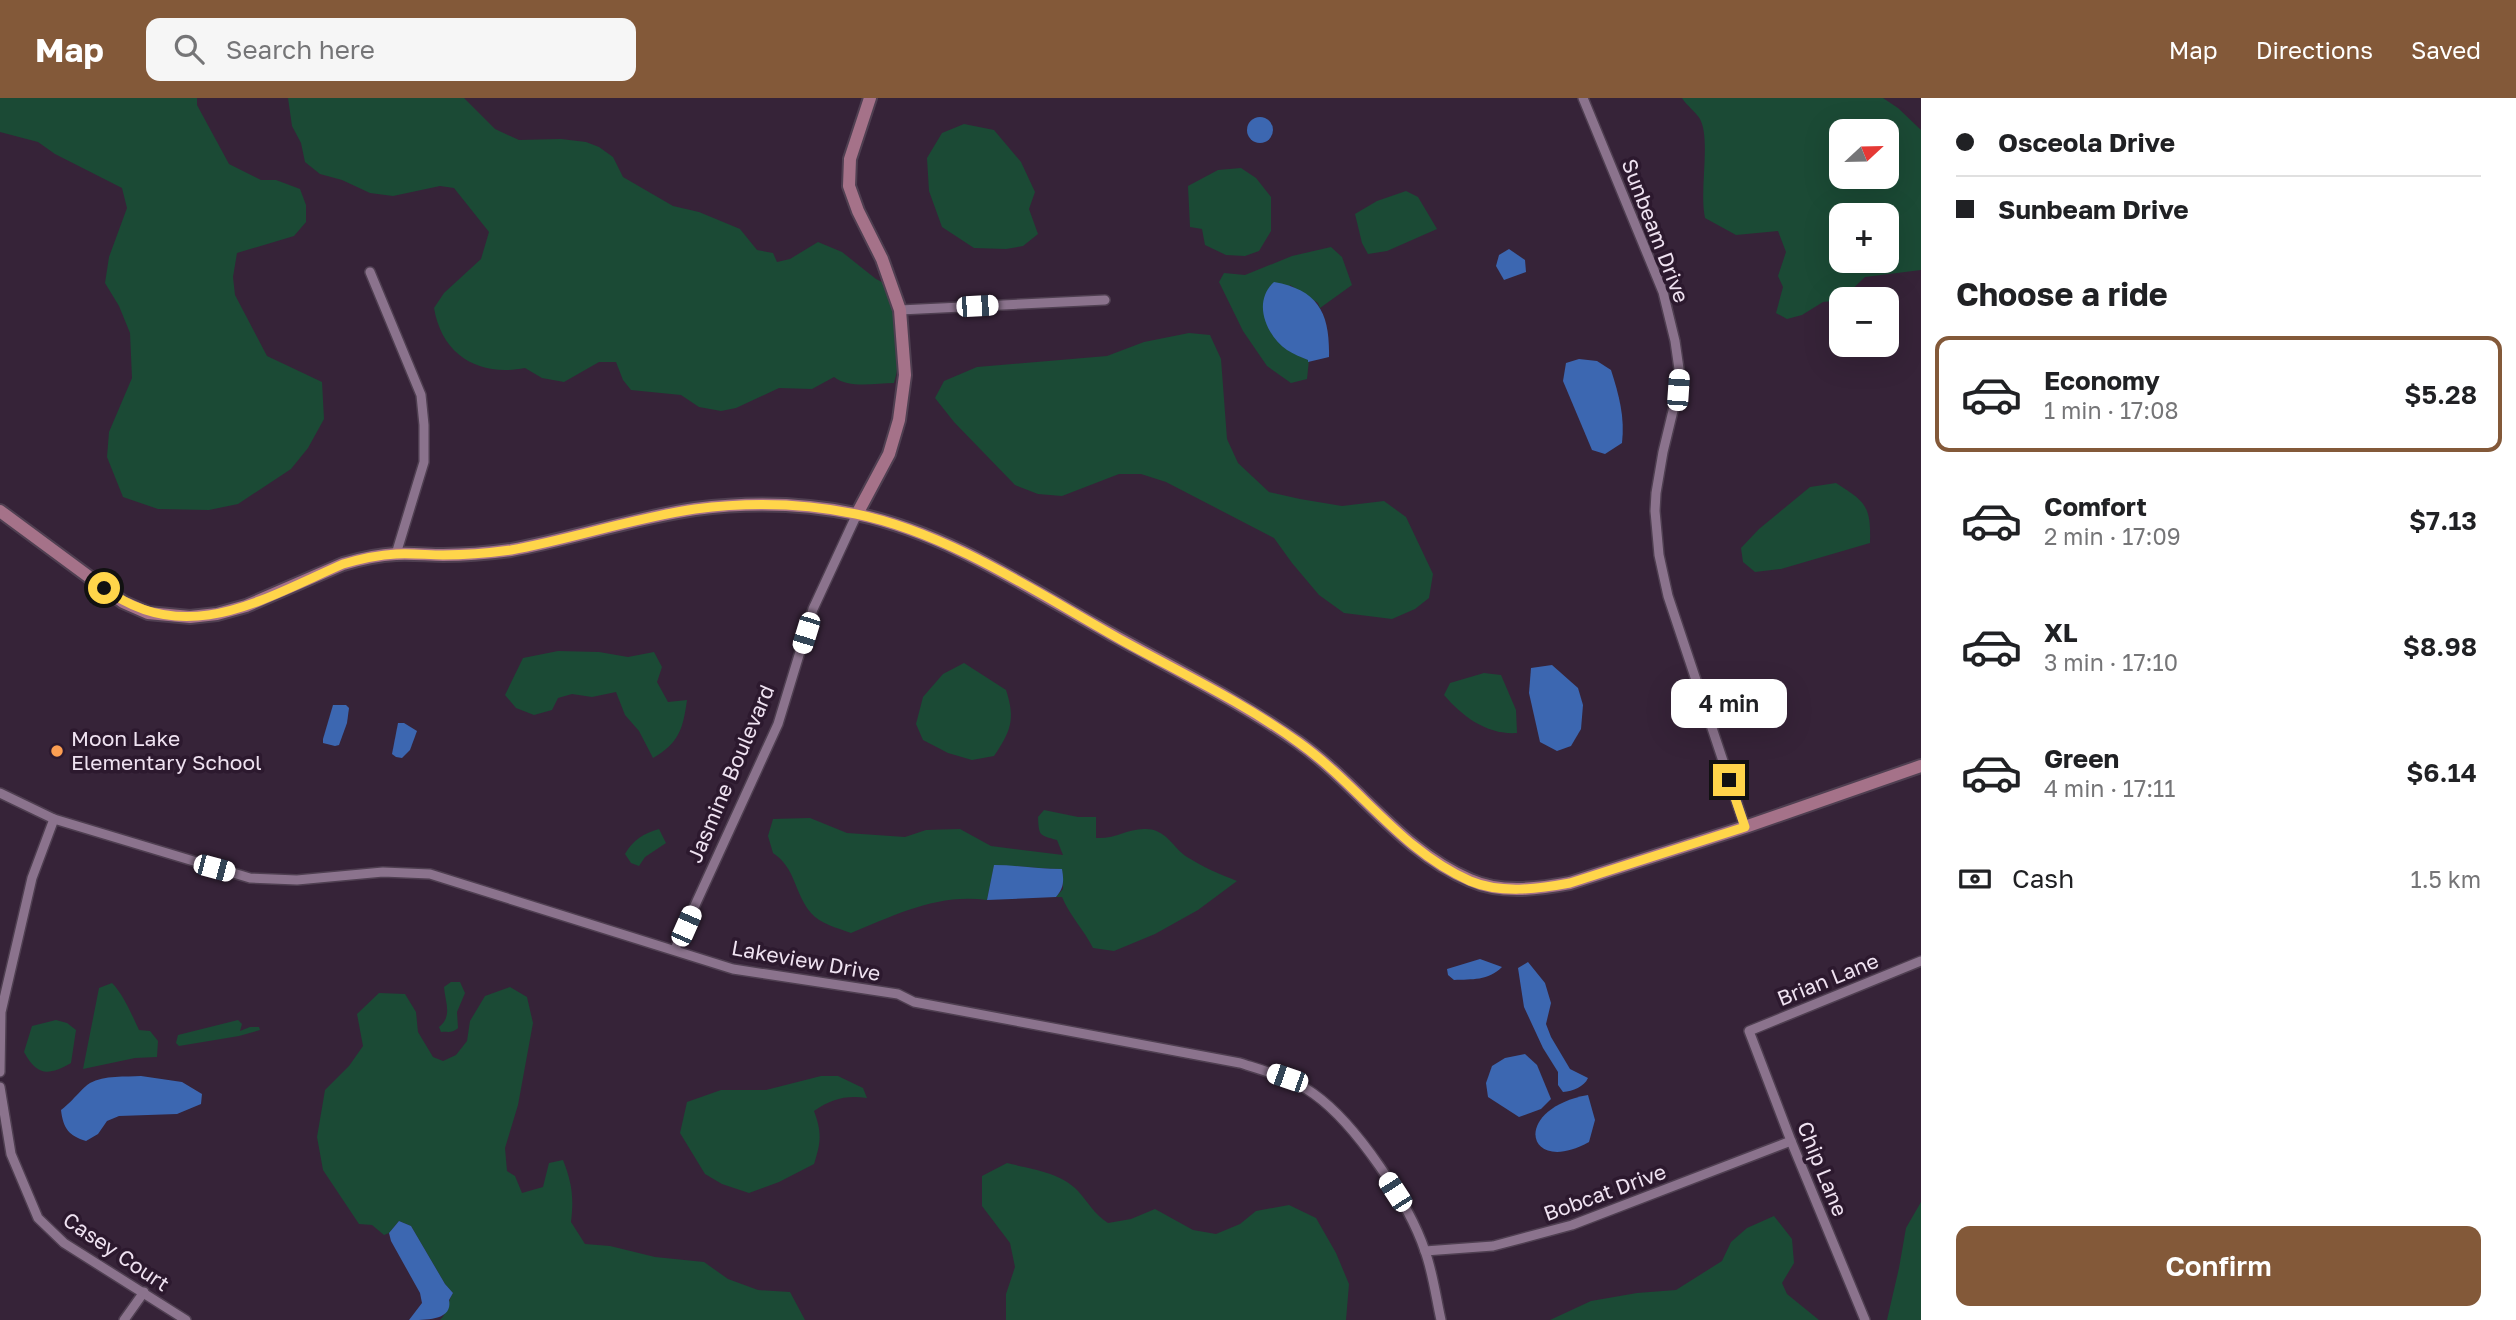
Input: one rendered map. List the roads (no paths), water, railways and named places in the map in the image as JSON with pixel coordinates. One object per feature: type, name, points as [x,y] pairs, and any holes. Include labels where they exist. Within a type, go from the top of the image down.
[{"type":"street","name":"Jasmine Boulevard","points":[[675,949],[778,724],[813,609],[857,514],[889,454],[899,420],[905,375],[900,310],[882,259],[849,186],[850,159],[870,98]]},
{"type":"street","name":"Sunbeam Drive","points":[[1583,98],[1663,292],[1675,341],[1679,369],[1678,390],[1663,452],[1655,502],[1659,555],[1668,596],[1745,827]]},
{"type":"street","points":[[370,272],[421,395],[424,425],[424,462],[396,554]]},
{"type":"street","points":[[900,310],[1105,300]]},
{"type":"street","points":[[0,511],[123,602],[148,613],[190,617],[217,614],[246,606],[343,564],[396,554],[444,555],[509,550],[692,510],[743,505],[794,506],[857,514],[955,548],[1232,701],[1298,741],[1347,780],[1411,845],[1442,867],[1474,882],[1501,888],[1540,889],[1570,883],[1745,827],[1921,766]]},
{"type":"street","name":"Lakeview Drive","points":[[0,793],[54,819],[250,878],[297,880],[383,872],[430,874],[733,969],[898,994],[914,1002],[1240,1063],[1287,1078],[1315,1094],[1345,1121],[1405,1208],[1425,1251],[1441,1320]]},
{"type":"street","points":[[0,1072],[1,1012],[32,878],[54,819]]},
{"type":"street","name":"Brian Lane","points":[[1749,1031],[1921,961]]},
{"type":"street","name":"Chip Lane","points":[[1749,1031],[1865,1320]]},
{"type":"street","name":"Casey Court","points":[[0,1087],[11,1154],[38,1218],[64,1243],[186,1320]]},
{"type":"street","name":"Bobcat Drive","points":[[1425,1251],[1493,1246],[1572,1225],[1791,1141]]},
{"type":"street","points":[[124,1320],[144,1292]]},
{"type":"water","points":[[1260,117],[1269,121],[1273,130],[1269,139],[1260,143],[1251,139],[1247,130],[1251,121]]},
{"type":"water","points":[[1509,249],[1525,260],[1526,272],[1504,280],[1496,266],[1499,255]]},
{"type":"water","points":[[1274,282],[1302,291],[1319,306],[1327,328],[1329,357],[1308,362],[1287,350],[1273,336],[1264,318],[1263,308],[1267,290]]},
{"type":"water","points":[[1579,359],[1597,361],[1611,370],[1617,388],[1622,415],[1622,443],[1605,454],[1592,450],[1563,381],[1566,363]]},
{"type":"water","points":[[1552,665],[1578,688],[1583,705],[1581,729],[1571,746],[1557,751],[1540,742],[1529,693],[1531,668]]},
{"type":"water","points":[[333,705],[346,705],[349,708],[339,745],[335,746],[323,743]]},
{"type":"water","points":[[398,723],[404,723],[417,731],[410,750],[402,758],[392,754]]},
{"type":"water","points":[[994,865],[1062,869],[1062,887],[1056,897],[987,900]]},
{"type":"water","points":[[1480,959],[1502,967],[1491,975],[1480,978],[1454,980],[1448,975],[1447,969]]},
{"type":"water","points":[[1528,962],[1545,983],[1551,1003],[1546,1024],[1551,1037],[1570,1069],[1588,1078],[1574,1090],[1563,1092],[1558,1085],[1558,1072],[1543,1048],[1524,1007],[1518,968]]},
{"type":"water","points":[[1525,1054],[1537,1065],[1551,1099],[1541,1109],[1519,1117],[1488,1097],[1486,1083],[1492,1066],[1505,1058]]},
{"type":"water","points":[[141,1076],[182,1082],[202,1094],[201,1104],[177,1114],[119,1116],[107,1121],[98,1134],[86,1141],[75,1137],[68,1130],[61,1110],[87,1085],[108,1078]]},
{"type":"water","points":[[1588,1095],[1595,1120],[1589,1142],[1568,1151],[1551,1151],[1540,1146],[1536,1137],[1537,1125],[1546,1113],[1563,1102]]},
{"type":"water","points":[[399,1221],[411,1226],[453,1293],[447,1312],[437,1318],[409,1320],[422,1303],[420,1293],[391,1241],[389,1233]]},
{"type":"place","name":"Moon Lake Elementary School","points":[[57,751]]}]
